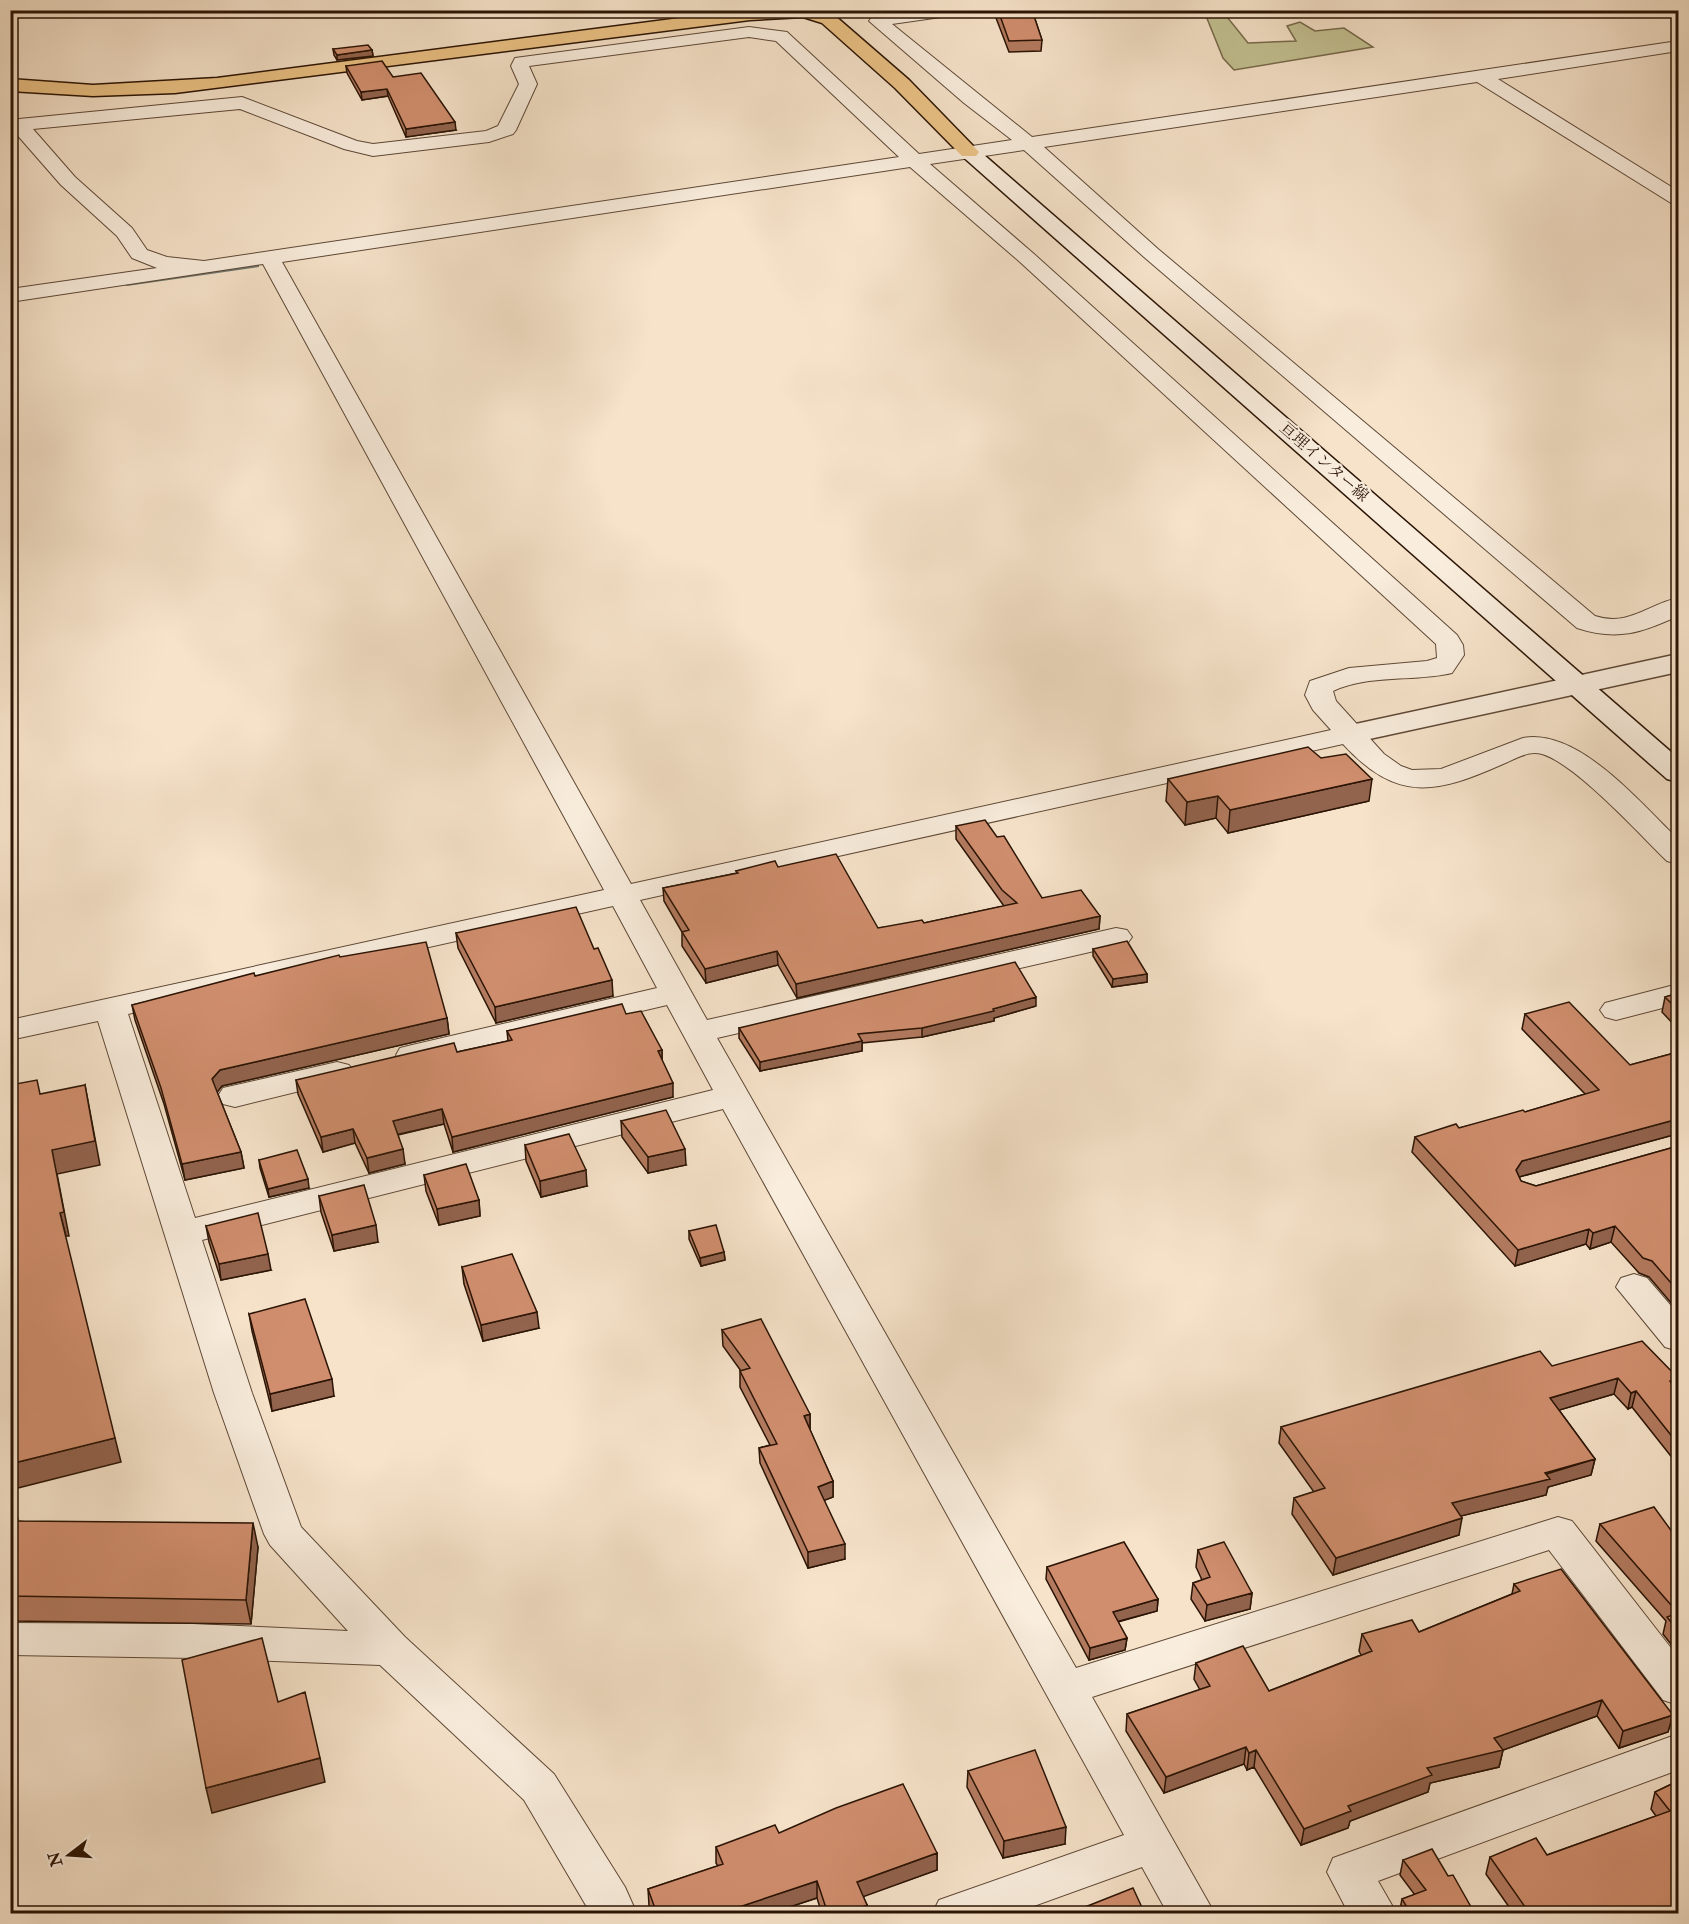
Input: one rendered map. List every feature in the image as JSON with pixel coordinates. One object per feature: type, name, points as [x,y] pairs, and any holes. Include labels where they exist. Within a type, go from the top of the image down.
[{"type":"highway","points":[[13,112],[70,98],[143,95],[554,43],[783,19],[807,22],[835,40],[864,67],[969,152]]},
{"type":"highway","points":[[10,85],[143,95]]},
{"type":"main road","name":"亘理インター線","points":[[969,152],[1678,773]]},
{"type":"main road","points":[[1351,734],[1678,663]]},
{"type":"street","points":[[955,10],[878,21],[971,99],[1028,143],[1119,226],[1586,622],[1605,628],[1625,628],[1678,606]]},
{"type":"street","points":[[13,112],[242,103],[351,145],[373,150],[489,136],[506,130],[528,84],[520,66],[521,62],[749,32],[781,36],[914,160],[1027,258],[1448,641],[1452,656],[1449,663],[1442,667],[1358,674],[1329,682],[1320,687],[1319,695],[1323,704],[1382,767],[1392,773],[1420,779],[1452,777],[1530,745],[1547,747],[1564,753],[1582,764],[1678,855]]},
{"type":"street","points":[[10,296],[1678,46]]},
{"type":"street","points":[[1481,76],[1678,199]]},
{"type":"street","points":[[13,112],[68,180],[125,232],[139,254],[164,263],[204,267]]},
{"type":"street","points":[[269,257],[624,895],[733,1096],[1192,1914]]},
{"type":"street","points":[[10,1030],[1351,734]]},
{"type":"street","points":[[699,1032],[1116,937]]},
{"type":"street","points":[[235,1095],[678,993]]},
{"type":"street","points":[[1616,1010],[1678,994]]},
{"type":"street","points":[[110,1008],[233,1393],[284,1534],[390,1649],[539,1787],[609,1901],[614,1914]]},
{"type":"street","points":[[182,1233],[733,1096]]},
{"type":"street","points":[[1634,1287],[1678,1338]]},
{"type":"street","points":[[1066,1688],[1558,1532],[1678,1688]]},
{"type":"street","points":[[10,1639],[194,1641],[390,1649]]},
{"type":"street","points":[[1374,1914],[1349,1872],[1678,1752]]},
{"type":"street","points":[[955,1914],[1152,1844]]},
{"type":"shaded area","points":[[1204,11],[1236,11],[1223,12],[1248,43],[1296,41],[1287,26],[1300,22],[1315,31],[1344,28],[1373,47],[1234,70],[1223,58]]},
{"type":"building","points":[[998,10],[1032,10],[1042,40],[1009,41]]},
{"type":"building","points":[[368,45],[372,50],[337,55],[333,49]]},
{"type":"building","points":[[382,61],[393,77],[421,73],[455,122],[406,129],[387,89],[361,92],[346,66]]},
{"type":"building","points":[[1308,747],[1321,758],[1346,754],[1372,779],[1230,810],[1218,796],[1187,802],[1168,779]]},
{"type":"building","points":[[985,820],[997,837],[1004,836],[1042,898],[1081,890],[1100,916],[796,984],[777,951],[705,969],[682,932],[689,930],[663,888],[738,873],[736,871],[775,861],[778,867],[836,854],[878,928],[922,920],[924,923],[1017,903],[1002,890],[956,826]]},
{"type":"building","points":[[576,907],[594,949],[598,948],[612,980],[495,1007],[456,933]]},
{"type":"building","points":[[1127,941],[1147,974],[1113,979],[1093,949]]},
{"type":"building","points":[[426,942],[447,1018],[220,1070],[212,1079],[241,1152],[182,1164],[161,1088],[132,1005],[254,973],[255,976],[339,955],[340,957]]},
{"type":"building","points":[[1015,962],[1036,997],[993,1009],[994,1011],[922,1028],[858,1034],[862,1041],[760,1062],[739,1028]]},
{"type":"building","points":[[1678,993],[1678,1010],[1665,997]]},
{"type":"building","points":[[1569,1002],[1630,1065],[1678,1052],[1678,1119],[1522,1161],[1516,1170],[1521,1181],[1536,1186],[1678,1146],[1678,1291],[1652,1261],[1643,1258],[1615,1226],[1593,1233],[1589,1229],[1518,1250],[1415,1137],[1456,1124],[1459,1128],[1523,1110],[1525,1112],[1599,1090],[1525,1014]]},
{"type":"building","points":[[622,1004],[626,1014],[641,1011],[662,1050],[658,1051],[673,1083],[452,1137],[442,1109],[393,1121],[403,1149],[367,1158],[353,1129],[321,1137],[296,1080],[454,1043],[457,1052],[512,1040],[507,1031]]},
{"type":"building","points":[[37,1080],[40,1094],[85,1085],[95,1141],[52,1150],[64,1212],[60,1213],[115,1438],[10,1464],[10,1085]]},
{"type":"building","points":[[666,1110],[685,1149],[648,1157],[621,1121]]},
{"type":"building","points":[[569,1134],[586,1170],[540,1181],[525,1145]]},
{"type":"building","points":[[297,1150],[308,1179],[268,1189],[259,1160]]},
{"type":"building","points":[[466,1164],[479,1200],[437,1209],[424,1175]]},
{"type":"building","points":[[364,1185],[376,1225],[332,1235],[319,1196]]},
{"type":"building","points":[[258,1213],[268,1254],[219,1264],[206,1226]]},
{"type":"building","points":[[716,1225],[724,1252],[700,1258],[689,1231]]},
{"type":"building","points":[[512,1254],[537,1312],[481,1325],[462,1267]]},
{"type":"building","points":[[305,1299],[332,1379],[270,1394],[249,1314]]},
{"type":"building","points":[[761,1319],[810,1414],[804,1416],[833,1481],[818,1487],[845,1544],[808,1552],[759,1448],[777,1444],[740,1371],[750,1368],[722,1330]]},
{"type":"building","points":[[1642,1341],[1678,1378],[1670,1381],[1678,1392],[1678,1444],[1636,1391],[1631,1393],[1618,1378],[1550,1398],[1595,1459],[1545,1473],[1550,1479],[1452,1503],[1462,1518],[1336,1558],[1294,1498],[1325,1488],[1281,1427],[1540,1351],[1552,1366]]},
{"type":"building","points":[[1654,1507],[1678,1540],[1678,1613],[1600,1524]]},
{"type":"building","points":[[10,1519],[18,1519],[17,1521],[253,1523],[246,1600],[10,1596]]},
{"type":"building","points":[[1124,1542],[1158,1599],[1113,1612],[1127,1638],[1090,1648],[1047,1567]]},
{"type":"building","points":[[1224,1542],[1252,1593],[1207,1605],[1193,1583],[1210,1577],[1198,1550]]},
{"type":"building","points":[[1561,1569],[1673,1715],[1623,1731],[1602,1700],[1494,1738],[1503,1750],[1427,1768],[1432,1775],[1348,1806],[1351,1811],[1304,1829],[1256,1750],[1249,1753],[1246,1747],[1166,1777],[1127,1714],[1210,1686],[1196,1663],[1243,1646],[1269,1691],[1372,1651],[1362,1634],[1412,1620],[1419,1632],[1520,1591],[1514,1584]]},
{"type":"building","points":[[1678,1613],[1678,1631],[1667,1617]]},
{"type":"building","points":[[262,1638],[278,1702],[305,1692],[320,1758],[206,1788],[182,1660]]},
{"type":"building","points":[[1035,1750],[1066,1827],[1004,1841],[968,1771]]},
{"type":"building","points":[[1678,1781],[1678,1914],[1530,1914],[1490,1857],[1536,1838],[1547,1855],[1670,1811],[1655,1792]]},
{"type":"building","points":[[903,1784],[937,1853],[857,1882],[867,1905],[846,1914],[828,1914],[817,1881],[718,1914],[657,1914],[648,1889],[723,1864],[716,1847],[775,1825],[779,1833],[836,1808]]},
{"type":"building","points":[[1432,1849],[1448,1876],[1453,1875],[1475,1914],[1411,1914],[1402,1899],[1426,1890],[1403,1860]]},
{"type":"building","points":[[1133,1888],[1145,1914],[1082,1914],[1080,1909]]},
{"type":"waterway","points":[[127,284],[257,266]]}]
